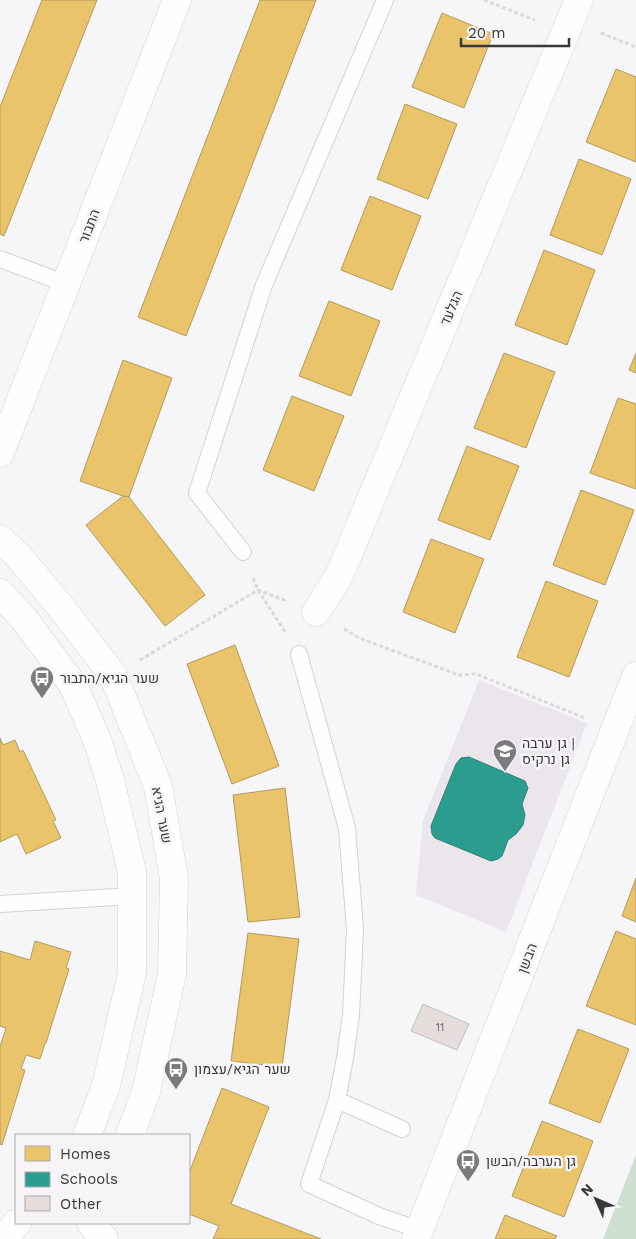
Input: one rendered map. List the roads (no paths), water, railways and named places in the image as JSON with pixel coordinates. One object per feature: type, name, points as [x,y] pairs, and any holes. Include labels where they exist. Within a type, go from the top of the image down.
[{"type":"street","name":"התבור","points":[[0,453],[178,0]]},
{"type":"street","name":"הגלעד","points":[[316,612],[339,576],[580,0]]},
{"type":"street","name":"שער הגיא","points":[[0,539],[19,557],[60,606],[113,675],[158,786],[174,878],[172,974],[146,1092],[130,1134]]},
{"type":"street","points":[[0,594],[24,619],[73,685],[97,740],[110,780],[132,872],[132,973],[106,1086],[87,1134]]},
{"type":"street","name":"הבשן","points":[[418,1234],[508,1009],[636,676]]},
{"type":"street","points":[[3,1239],[16,1224]]},
{"type":"lane","points":[[242,552],[196,493],[264,285],[385,0]]},
{"type":"lane","points":[[0,259],[67,284]]},
{"type":"lane","points":[[299,654],[347,828],[356,929],[351,1015],[345,1058],[337,1100],[309,1184],[418,1234]]},
{"type":"lane","points":[[0,904],[132,896]]},
{"type":"lane","points":[[337,1100],[402,1130]]},
{"type":"place","name":"שער הגיא/התבור","points":[[42,699]]},
{"type":"place","name":"גן ערבה | גן נרקיס","points":[[505,772]]},
{"type":"place","name":"שער הגיא/עצמון","points":[[176,1090]]},
{"type":"place","name":"גן הערבה/הבשן","points":[[468,1182]]}]
